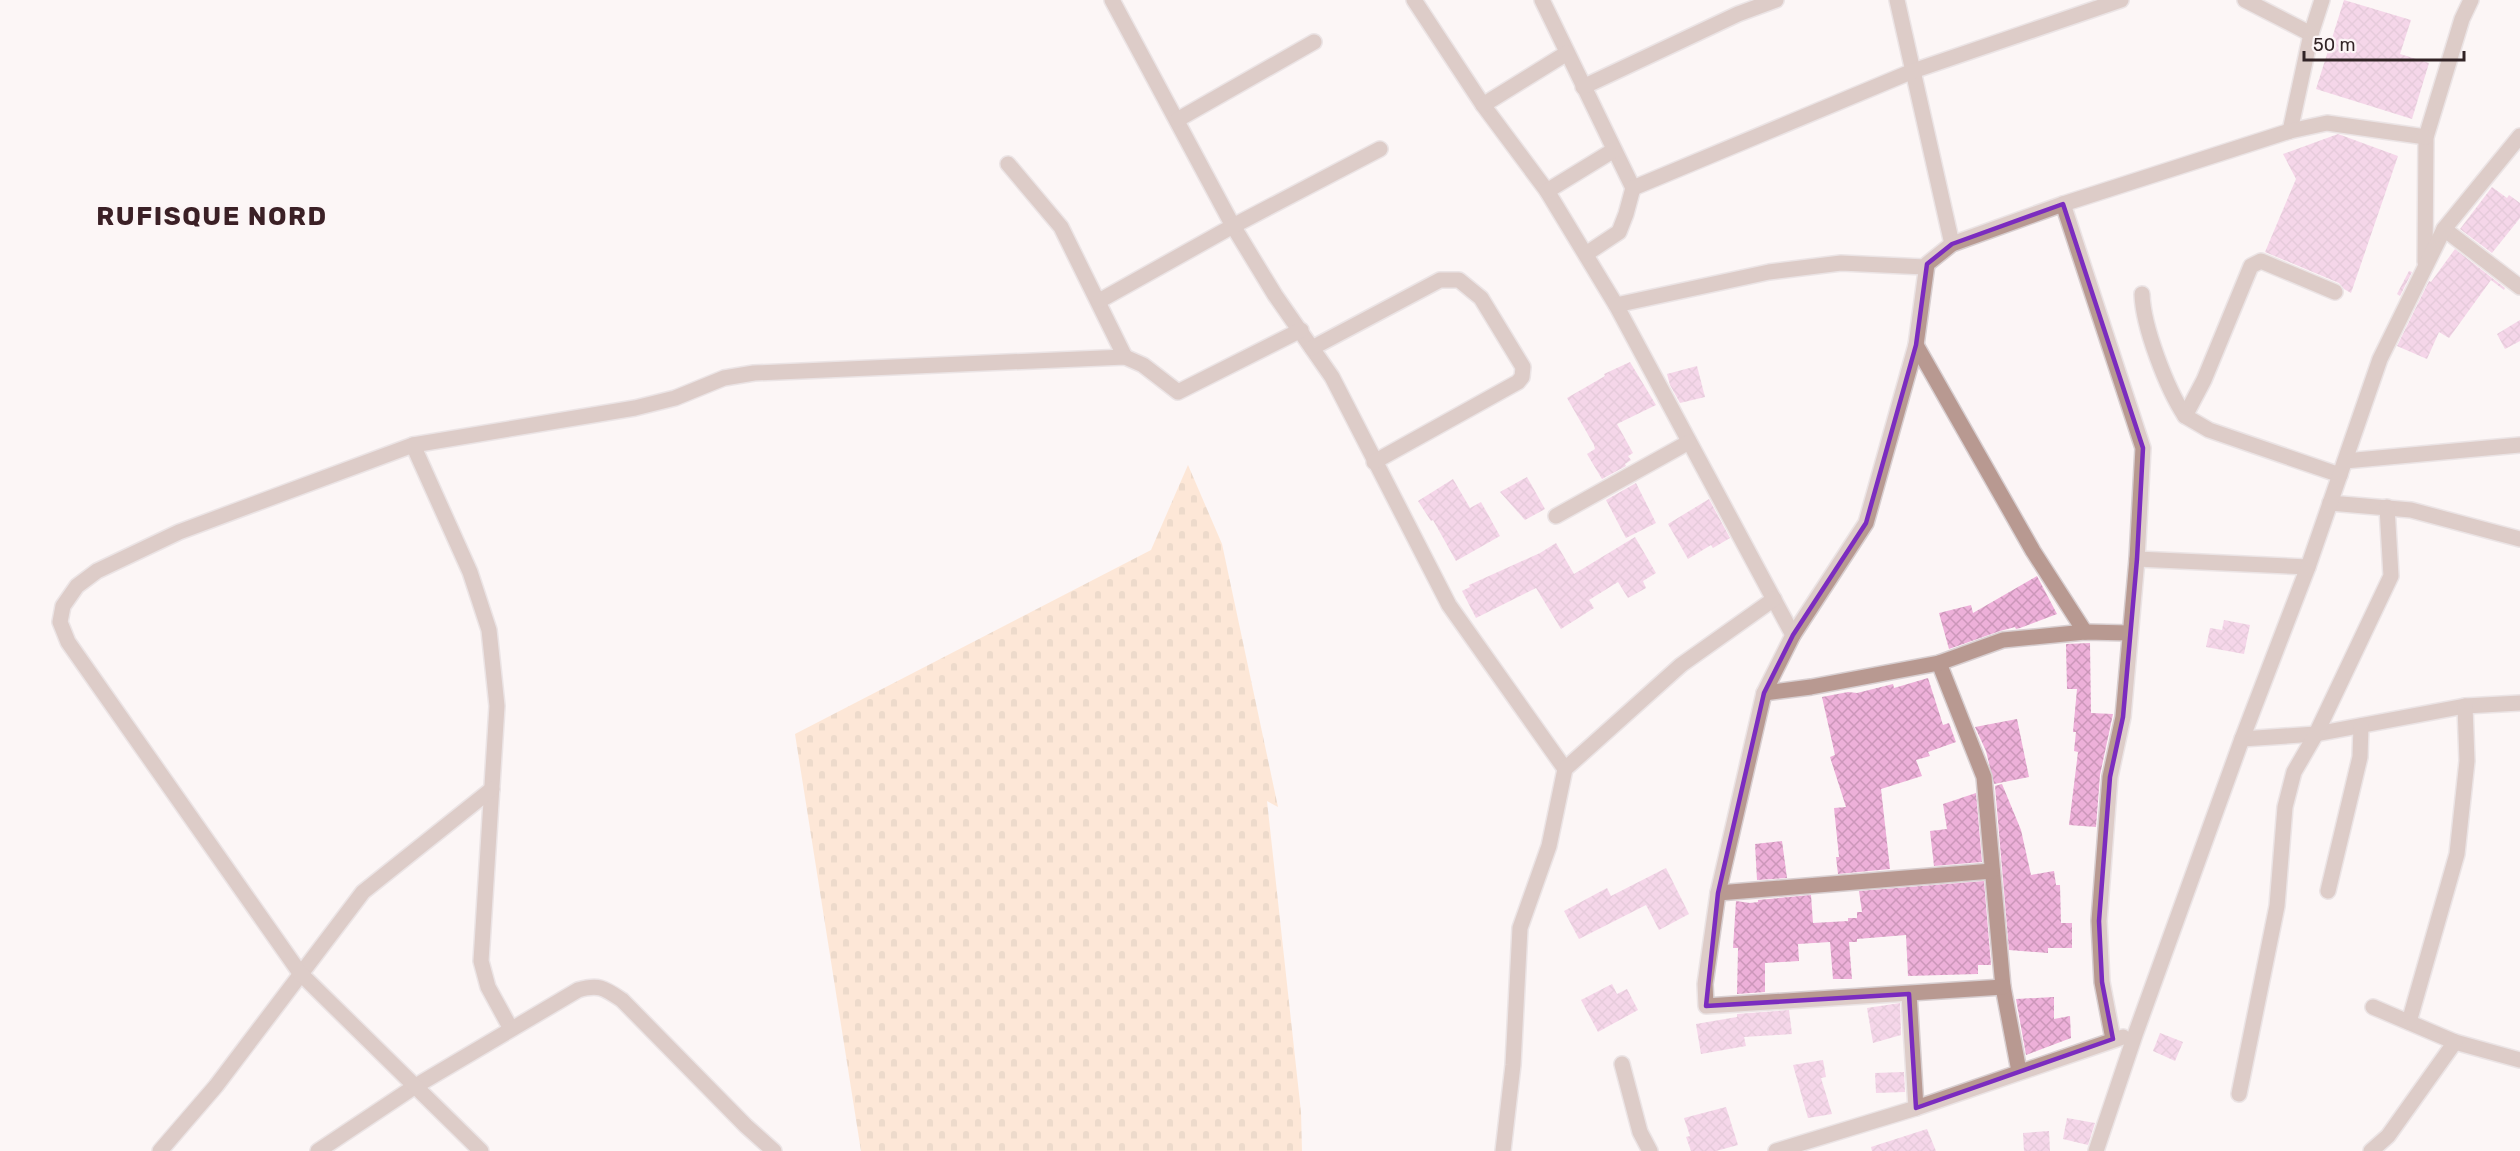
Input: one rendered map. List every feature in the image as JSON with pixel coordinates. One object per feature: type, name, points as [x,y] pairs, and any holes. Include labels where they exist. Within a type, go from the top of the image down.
[{"type":"street","points":[[1112,0],[1233,226],[1275,295],[1332,377],[1449,605],[1565,769]]},
{"type":"street","points":[[1414,0],[1483,105],[1547,191],[1586,254],[1616,305],[1793,635]]},
{"type":"street","points":[[1542,0],[1633,188],[1619,232],[1586,254]]},
{"type":"street","points":[[1583,87],[1736,7],[1776,0]]},
{"type":"street","points":[[1897,0],[1952,244]]},
{"type":"street","points":[[1633,188],[1913,71],[2121,0]]},
{"type":"street","points":[[2245,0],[2311,34]]},
{"type":"street","points":[[2290,131],[2311,34],[2322,0]]},
{"type":"street","points":[[2425,266],[2426,137],[2462,19],[2471,0]]},
{"type":"street","points":[[1177,120],[1314,42]]},
{"type":"street","points":[[1483,105],[1567,53]]},
{"type":"street","points":[[2003,987],[1707,1006],[1705,984],[1718,893],[1764,693],[1793,635],[1866,523],[1916,345],[1925,267],[1952,244],[2063,204],[2290,131],[2327,123],[2426,137]]},
{"type":"street","points":[[2096,1151],[2135,1035],[2242,739],[2308,567],[2380,359],[2444,229],[2520,136]]},
{"type":"street","points":[[1099,301],[1233,226],[1380,149]]},
{"type":"street","points":[[1547,191],[1614,150]]},
{"type":"street","points":[[1008,164],[1061,227],[1125,357]]},
{"type":"street","points":[[2063,204],[2143,448],[2137,559],[2123,717],[2110,777],[2099,921],[2102,982],[2114,1039]]},
{"type":"street","points":[[2444,229],[2520,287]]},
{"type":"street","points":[[2185,417],[2204,380],[2251,266],[2261,261],[2335,292]]},
{"type":"street","points":[[1616,305],[1769,272],[1841,263],[1925,267]]},
{"type":"street","points":[[1312,348],[1440,280],[1459,280],[1481,298],[1523,367],[1522,377],[1518,382],[1374,462]]},
{"type":"street","points":[[2142,294],[2149,328],[2173,399],[2185,417],[2209,430],[2342,468],[2520,444]]},
{"type":"street","points":[[482,1151],[300,973],[68,642],[60,622],[63,606],[77,586],[97,571],[179,532],[413,445],[634,408],[675,398],[724,378],[754,373],[1125,357],[1143,365],[1178,392],[1301,330]]},
{"type":"street","points":[[1916,345],[2033,551],[2085,632]]},
{"type":"street","points":[[1556,516],[1689,442]]},
{"type":"street","points":[[413,445],[470,572],[489,630],[497,706],[481,961],[488,987],[511,1029]]},
{"type":"street","points":[[2330,503],[2411,510],[2520,539]]},
{"type":"street","points":[[2239,1094],[2277,906],[2285,807],[2294,772],[2316,734],[2391,576],[2387,507]]},
{"type":"street","points":[[2137,559],[2308,567]]},
{"type":"street","points":[[1503,1151],[1513,1065],[1520,928],[1549,846],[1565,769],[1681,665],[1774,599]]},
{"type":"street","points":[[1764,693],[1811,687],[1939,663],[2003,640],[2085,632],[2130,633]]},
{"type":"street","points":[[1939,663],[1984,777],[2003,987],[2019,1071]]},
{"type":"street","points":[[2242,739],[2316,734],[2465,706],[2520,703]]},
{"type":"street","points":[[2409,1022],[2457,854],[2467,761],[2465,706]]},
{"type":"street","points":[[2328,891],[2360,757],[2361,726]]},
{"type":"street","points":[[160,1151],[216,1086],[363,892],[492,789]]},
{"type":"street","points":[[1718,893],[1992,871]]},
{"type":"street","points":[[318,1151],[414,1087],[578,990],[591,986],[604,988],[622,1000],[746,1126],[774,1151]]},
{"type":"street","points":[[1909,994],[1917,1108]]},
{"type":"street","points":[[2373,1007],[2456,1041],[2520,1060]]},
{"type":"street","points":[[1776,1151],[1917,1108],[2114,1039],[2135,1035]]},
{"type":"street","points":[[2371,1151],[2388,1136],[2456,1041]]},
{"type":"street","points":[[1622,1064],[1640,1132],[1650,1151]]},
{"type":"highlighted area","points":[[2063,204],[2143,448],[2137,559],[2123,717],[2110,777],[2099,921],[2102,982],[2113,1039],[1916,1108],[1909,994],[1706,1006],[1718,893],[1764,693],[1793,635],[1866,523],[1916,345],[1927,264],[1952,244]]},
{"type":"green space","points":[[1188,465],[1222,544],[1278,807],[1267,801],[1301,1112],[1302,1151],[861,1151],[795,734],[1151,550]]},
{"type":"building","points":[[2344,0],[2411,20],[2400,54],[2429,63],[2412,119],[2316,89]]},
{"type":"building","points":[[2338,134],[2398,156],[2351,293],[2339,283],[2265,252],[2296,179],[2283,154]]},
{"type":"building","points":[[2492,187],[2507,198],[2509,195],[2520,203],[2520,218],[2492,253],[2460,229]]},
{"type":"building","points":[[2455,249],[2505,288],[2504,290],[2491,280],[2449,338],[2439,332],[2427,359],[2397,346],[2429,281],[2431,282]]},
{"type":"building","points":[[2409,271],[2412,272],[2400,296],[2397,294]]},
{"type":"building","points":[[2520,320],[2520,341],[2505,349],[2497,334]]},
{"type":"building","points":[[1630,362],[1656,405],[1617,424],[1633,453],[1628,456],[1631,460],[1625,464],[1626,466],[1602,479],[1587,454],[1595,449],[1594,445],[1567,398],[1605,376],[1604,374]]},
{"type":"building","points":[[1697,366],[1705,397],[1680,403],[1667,374]]},
{"type":"building","points":[[1527,477],[1545,509],[1525,520],[1500,492]]},
{"type":"building","points":[[1453,479],[1470,508],[1481,502],[1500,536],[1456,561],[1433,520],[1431,521],[1418,501]]},
{"type":"building","points":[[1636,483],[1656,523],[1626,538],[1606,500]]},
{"type":"building","points":[[1709,499],[1730,538],[1713,548],[1711,545],[1688,559],[1668,524]]},
{"type":"building","points":[[1635,537],[1656,573],[1643,581],[1646,588],[1628,598],[1618,582],[1589,600],[1594,608],[1561,629],[1536,588],[1476,618],[1462,591],[1470,587],[1469,585],[1540,553],[1556,543],[1574,574]]},
{"type":"building","points":[[2037,576],[2057,614],[2020,628],[2000,631],[1949,649],[1939,613],[1971,605],[1973,613]]},
{"type":"building","points":[[2224,620],[2250,625],[2244,654],[2206,647],[2210,628],[2222,630]]},
{"type":"building","points":[[2090,643],[2091,713],[2113,714],[2100,775],[2096,827],[2069,825],[2078,752],[2074,751],[2076,732],[2073,732],[2077,689],[2067,689],[2066,644]]},
{"type":"building","points":[[1928,678],[1943,725],[1949,723],[1956,742],[1928,752],[1930,756],[1916,760],[1922,776],[1881,789],[1890,869],[1838,874],[1836,857],[1839,857],[1834,808],[1846,807],[1830,757],[1835,755],[1822,697],[1848,692],[1857,693],[1893,684],[1894,688]]},
{"type":"building","points":[[2017,719],[2029,777],[1994,784],[1986,751],[1975,727]]},
{"type":"building","points":[[2002,784],[2021,830],[2031,875],[2054,871],[2056,885],[2060,885],[2061,923],[2072,923],[2072,948],[2048,948],[2048,953],[2009,950],[1995,786]]},
{"type":"building","points":[[1976,793],[1982,862],[1934,866],[1930,831],[1947,829],[1943,804]]},
{"type":"building","points":[[1782,841],[1787,878],[1757,880],[1755,844]]},
{"type":"building","points":[[1666,868],[1689,914],[1659,930],[1646,905],[1579,939],[1564,911],[1607,888],[1611,896]]},
{"type":"building","points":[[1984,881],[1991,965],[1978,965],[1978,974],[1908,976],[1906,935],[1857,939],[1857,942],[1849,942],[1852,979],[1833,979],[1830,942],[1798,944],[1799,961],[1765,963],[1765,992],[1737,994],[1738,948],[1733,948],[1736,901],[1750,903],[1758,902],[1758,900],[1811,895],[1813,923],[1848,921],[1848,918],[1857,918],[1857,912],[1862,912],[1859,891]]},
{"type":"building","points":[[1612,984],[1617,994],[1627,989],[1638,1010],[1598,1032],[1581,1000]]},
{"type":"building","points":[[2054,997],[2054,1019],[2070,1016],[2071,1038],[2026,1055],[2016,999]]},
{"type":"building","points":[[1900,1003],[1901,1035],[1873,1043],[1867,1008]]},
{"type":"building","points":[[1789,1010],[1792,1034],[1744,1037],[1746,1046],[1701,1054],[1696,1024],[1737,1017],[1737,1014]]},
{"type":"building","points":[[2160,1033],[2183,1042],[2175,1061],[2153,1051]]},
{"type":"building","points":[[1823,1060],[1826,1077],[1821,1078],[1832,1114],[1808,1118],[1793,1065]]},
{"type":"building","points":[[1904,1072],[1905,1092],[1876,1093],[1875,1073]]},
{"type":"building","points":[[1726,1107],[1738,1145],[1716,1151],[1691,1151],[1686,1137],[1690,1136],[1684,1118]]},
{"type":"building","points":[[2067,1118],[2095,1123],[2088,1145],[2063,1139]]},
{"type":"building","points":[[1927,1129],[1936,1151],[1872,1151],[1871,1147]]},
{"type":"building","points":[[2049,1131],[2050,1151],[2024,1151],[2023,1133]]},
{"type":"district","name":"RUFISQUE NORD","points":[[212,216]]}]
